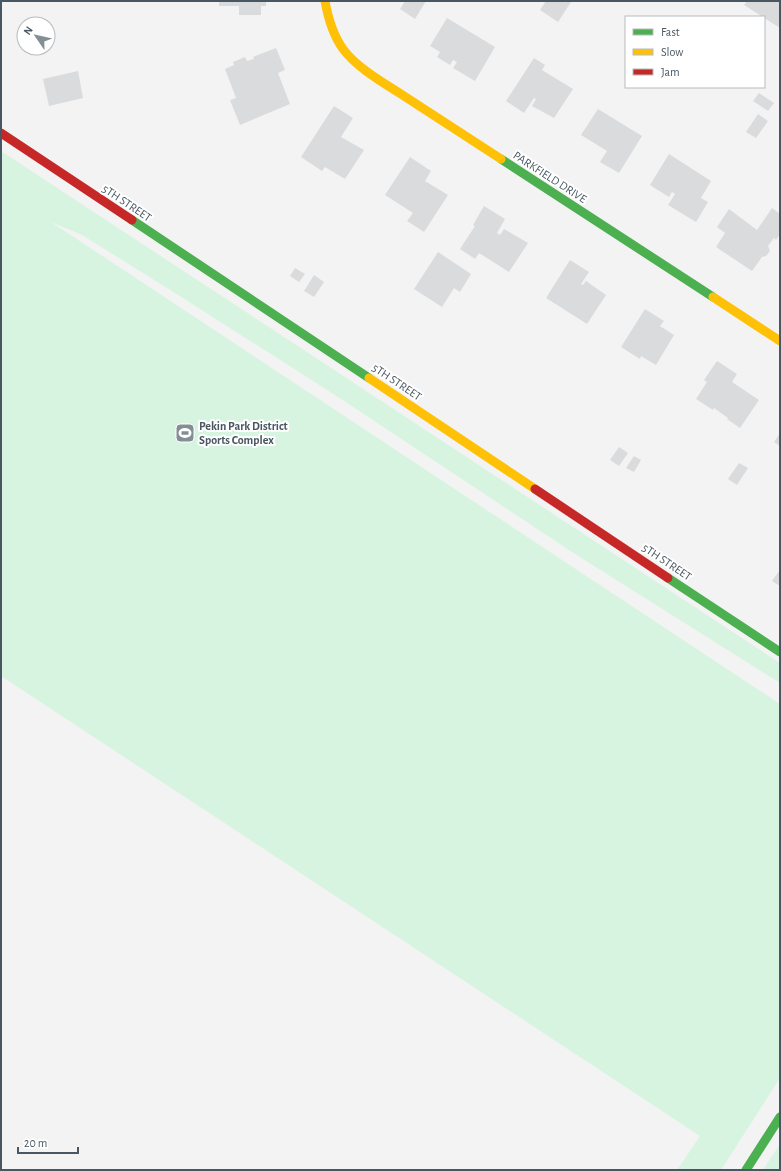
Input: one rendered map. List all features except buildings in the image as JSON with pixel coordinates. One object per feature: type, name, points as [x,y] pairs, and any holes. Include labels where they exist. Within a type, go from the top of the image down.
[{"type":"street","name":"PARKFIELD DRIVE","points":[[325,1],[327,15],[335,34],[348,55],[386,84],[780,341]]},
{"type":"street","name":"5TH STREET","points":[[1,133],[780,652]]},
{"type":"street","points":[[746,1170],[780,1117]]},
{"type":"green space","name":"Pekin Park District Sports Complex","points":[[1,151],[780,663],[780,683],[575,554],[335,395],[175,293],[82,235],[51,222],[780,704],[780,1078],[721,1170],[677,1170],[700,1136],[1,676]]},
{"type":"green space","points":[[780,1144],[780,1170],[763,1170]]},
{"type":"traffic: fast","points":[[501,159],[713,297]]},
{"type":"traffic: fast","points":[[132,220],[369,378]]},
{"type":"traffic: fast","points":[[668,578],[780,652]]},
{"type":"traffic: fast","points":[[746,1170],[780,1117]]},
{"type":"traffic: slow","points":[[325,1],[329,20],[336,38],[343,49],[356,63],[501,159]]},
{"type":"traffic: slow","points":[[713,297],[780,341]]},
{"type":"traffic: slow","points":[[369,378],[535,489]]},
{"type":"traffic: jam","points":[[1,133],[132,220]]},
{"type":"traffic: jam","points":[[535,489],[668,578]]},
{"type":"place","name":"Pekin Park District Sports Complex","points":[[185,433]]}]
